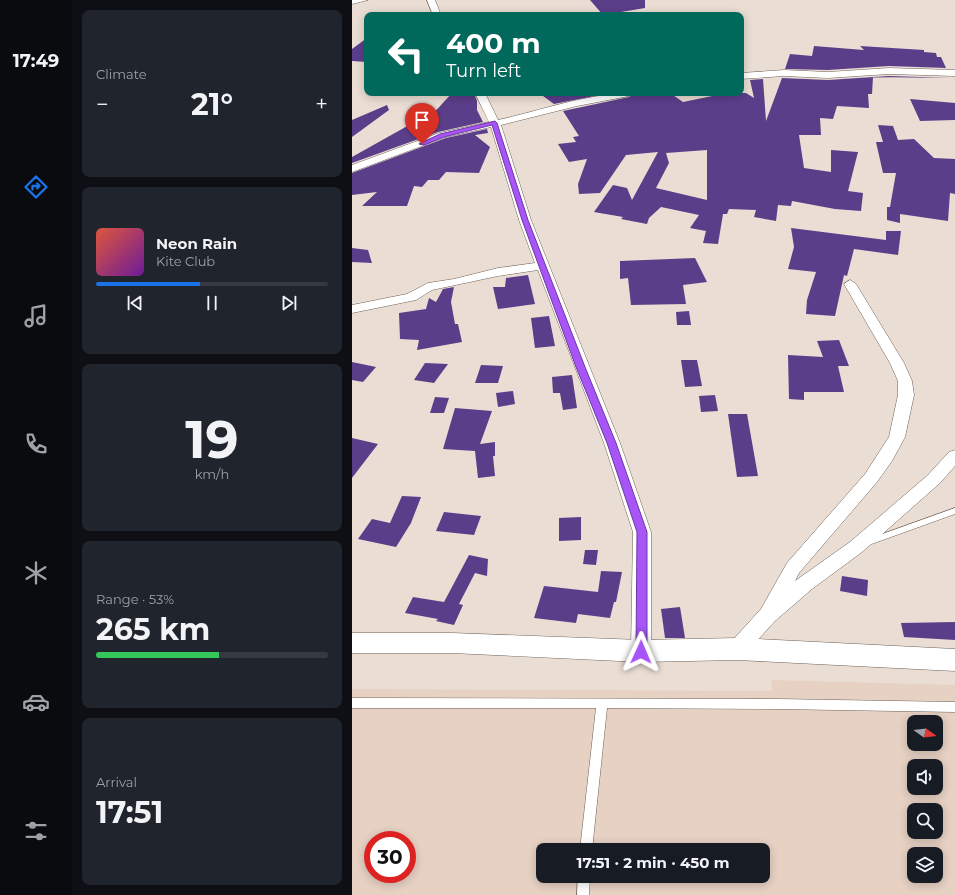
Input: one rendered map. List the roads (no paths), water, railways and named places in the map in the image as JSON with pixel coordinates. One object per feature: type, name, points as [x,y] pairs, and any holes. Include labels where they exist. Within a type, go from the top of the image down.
[{"type":"street","points":[[352,2],[364,0]]},
{"type":"street","points":[[431,0],[436,12]]},
{"type":"street","points":[[744,76],[784,72],[828,75],[889,70],[955,73]]},
{"type":"street","points":[[482,96],[495,123],[525,220],[580,367],[612,443],[642,532],[641,652]]},
{"type":"street","points":[[573,96],[572,98],[576,103]]},
{"type":"street","points":[[352,170],[442,135],[537,114],[576,103],[613,96]]},
{"type":"street","points":[[352,309],[411,297],[428,287],[454,283],[498,272],[543,266]]},
{"type":"street","points":[[768,615],[793,568],[872,478],[886,457],[897,436],[906,395],[905,381],[897,363],[850,284]]},
{"type":"street","points":[[737,649],[768,615],[805,584],[856,547],[934,479],[955,456]]},
{"type":"street","points":[[352,643],[452,643],[641,652],[737,649],[955,660]]},
{"type":"lane","points":[[856,547],[955,511]]},
{"type":"lane","points":[[352,703],[777,704],[955,707]]},
{"type":"lane","points":[[587,843],[602,704]]},
{"type":"lane","points":[[583,895],[584,883]]}]
